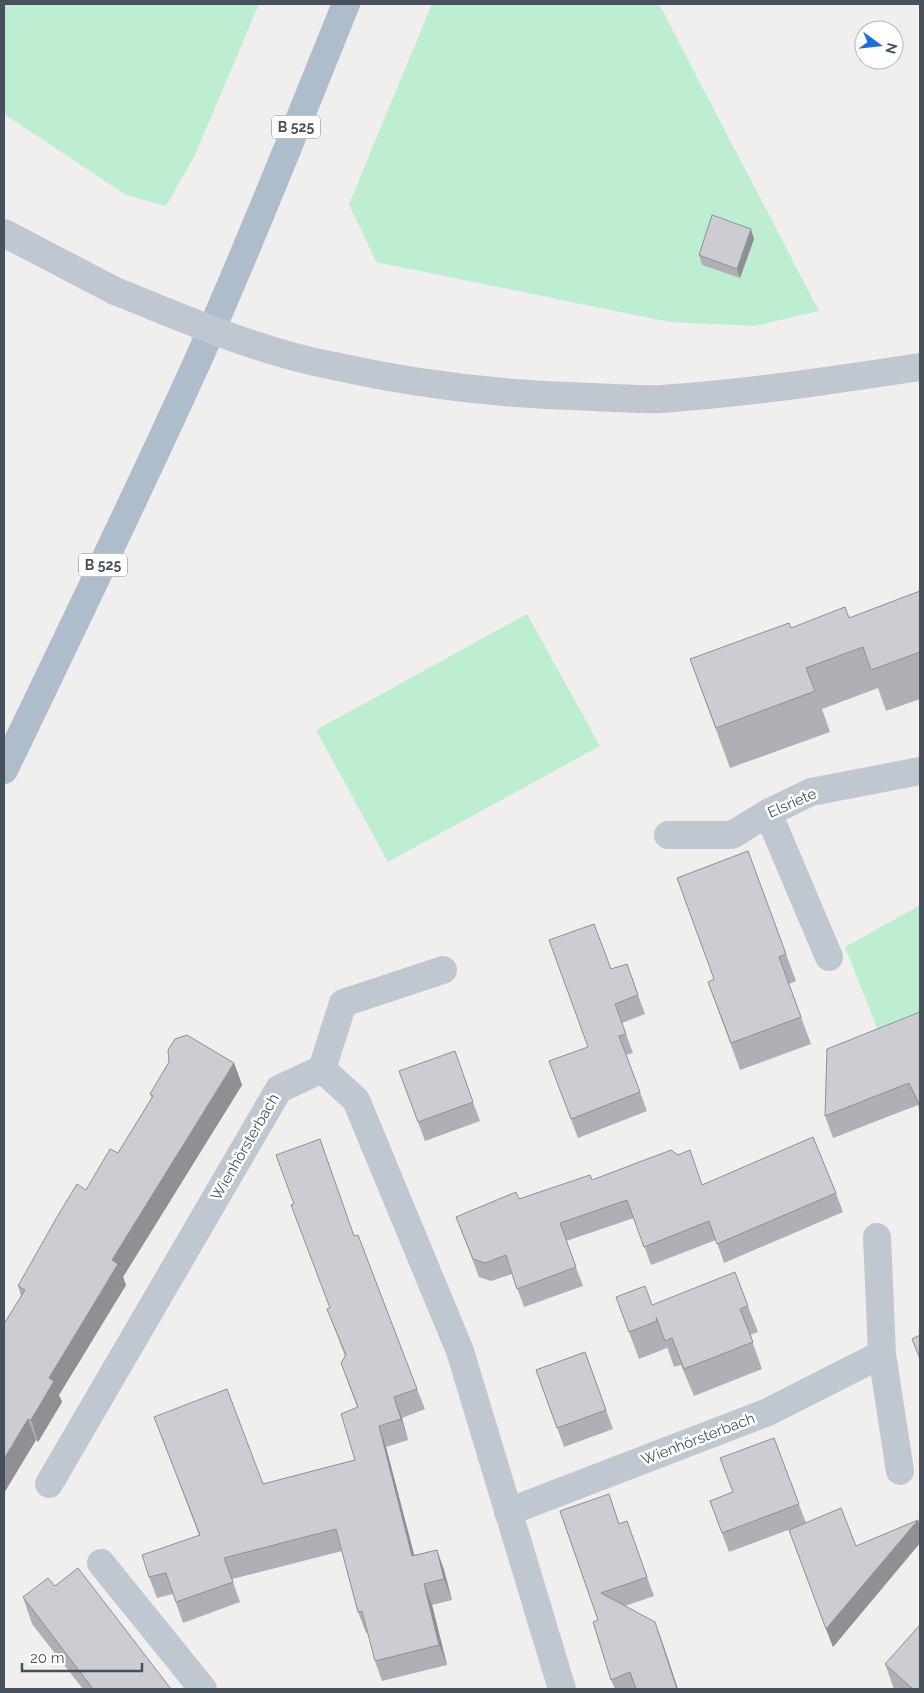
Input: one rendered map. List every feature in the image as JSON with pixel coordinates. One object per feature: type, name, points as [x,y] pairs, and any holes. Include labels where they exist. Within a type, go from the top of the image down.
[{"type":"main road","name":"B 525","points":[[4,770],[106,558],[199,358],[246,251],[346,4]]},
{"type":"street","points":[[4,233],[114,291],[227,336],[309,362],[396,380],[460,389],[548,396],[659,399],[790,388],[920,367]]},
{"type":"street","name":"Elsriete","points":[[668,835],[732,835],[768,813],[811,792],[920,771]]},
{"type":"street","points":[[768,813],[829,957]]},
{"type":"street","points":[[443,970],[343,1003],[322,1068],[356,1100],[460,1351],[562,1689]]},
{"type":"street","name":"Wienhörsterbach","points":[[49,1484],[279,1089],[322,1068]]},
{"type":"street","points":[[877,1237],[882,1354],[900,1472]]},
{"type":"street","name":"Wienhörsterbach","points":[[508,1512],[768,1412],[882,1354]]},
{"type":"street","points":[[101,1563],[203,1689]]},
{"type":"green space","points":[[4,4],[259,4],[195,155],[166,206],[126,195],[4,114]]},
{"type":"green space","points":[[432,4],[659,4],[819,311],[755,326],[669,322],[376,262],[349,204]]},
{"type":"green space","points":[[527,614],[600,746],[388,862],[316,730]]},
{"type":"green space","points":[[920,905],[920,1018],[879,1033],[845,947]]},
{"type":"building","points":[[712,215],[751,229],[737,269],[699,255]]},
{"type":"building","points":[[920,591],[920,652],[871,670],[863,647],[806,668],[815,691],[716,728],[690,659],[789,623],[791,628],[845,607],[849,618]]},
{"type":"building","points":[[748,851],[786,954],[779,957],[801,1017],[731,1043],[708,982],[714,979],[677,878]]},
{"type":"building","points":[[594,924],[611,969],[627,964],[638,995],[615,1004],[626,1034],[619,1036],[640,1092],[571,1119],[549,1061],[588,1047],[549,940]]},
{"type":"building","points":[[920,1012],[920,1106],[909,1083],[825,1116],[827,1049]]},
{"type":"building","points":[[187,1035],[234,1063],[112,1260],[118,1264],[49,1378],[54,1381],[31,1420],[28,1419],[4,1459],[4,1324],[25,1290],[18,1286],[77,1184],[86,1190],[110,1149],[118,1153],[153,1096],[150,1094],[169,1062],[168,1050],[175,1039]]},
{"type":"building","points":[[455,1051],[473,1102],[418,1122],[399,1071]]},
{"type":"building","points":[[813,1137],[836,1193],[717,1244],[709,1221],[644,1247],[627,1200],[560,1223],[576,1267],[517,1289],[506,1255],[485,1263],[473,1259],[456,1217],[516,1192],[519,1199],[590,1175],[592,1180],[671,1150],[678,1155],[690,1150],[702,1185]]},
{"type":"building","points":[[320,1139],[354,1236],[358,1235],[417,1389],[394,1397],[401,1419],[379,1426],[412,1556],[437,1550],[444,1579],[424,1584],[439,1645],[375,1661],[362,1611],[358,1612],[336,1529],[224,1558],[233,1582],[176,1602],[166,1573],[149,1577],[142,1555],[200,1535],[154,1417],[227,1389],[263,1484],[355,1460],[341,1414],[358,1407],[341,1363],[346,1355],[327,1309],[330,1308],[291,1205],[294,1204],[276,1155]]},
{"type":"building","points":[[735,1272],[748,1306],[740,1309],[753,1342],[684,1369],[672,1338],[665,1341],[656,1317],[657,1321],[629,1332],[616,1297],[645,1286],[652,1305]]},
{"type":"building","points":[[920,1335],[920,1359],[912,1339]]},
{"type":"building","points":[[585,1352],[606,1410],[557,1428],[536,1370]]},
{"type":"building","points":[[774,1438],[799,1504],[722,1533],[710,1501],[733,1492],[720,1458]]},
{"type":"building","points":[[609,1494],[619,1524],[627,1521],[647,1577],[601,1593],[655,1622],[677,1689],[636,1689],[630,1672],[611,1680],[593,1622],[598,1620],[560,1511]]},
{"type":"building","points":[[841,1508],[856,1546],[918,1520],[826,1629],[789,1530]]},
{"type":"building","points":[[78,1568],[171,1689],[93,1689],[23,1597],[48,1578],[55,1586]]},
{"type":"building","points":[[920,1625],[920,1689],[913,1689],[885,1664]]}]
